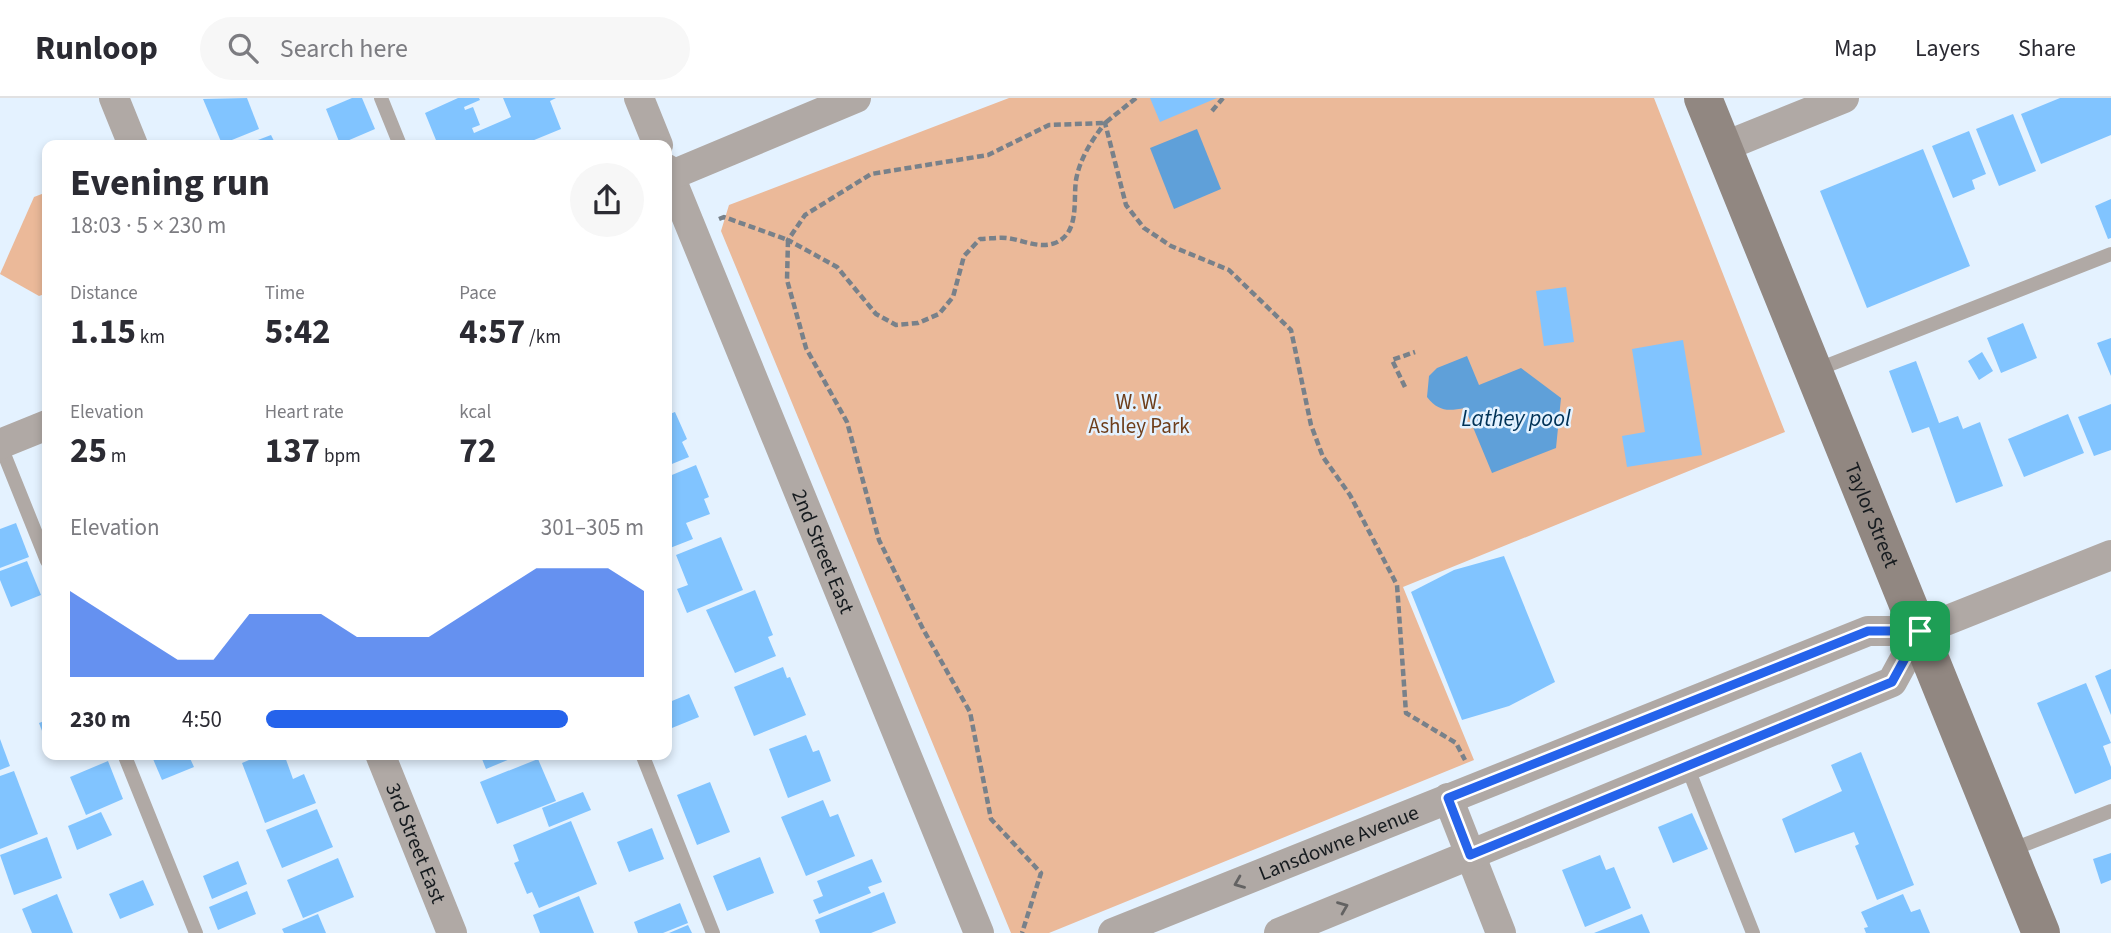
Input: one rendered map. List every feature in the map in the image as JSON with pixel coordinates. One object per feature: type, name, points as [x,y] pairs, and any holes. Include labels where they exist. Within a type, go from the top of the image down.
[{"type":"main road","name":"Taylor Street","points":[[1703,98],[2041,933]]},
{"type":"street","points":[[114,98],[131,140]]},
{"type":"street","points":[[639,98],[655,140]]},
{"type":"street","points":[[672,172],[856,98]]},
{"type":"street","points":[[1723,148],[1844,98]]},
{"type":"street","name":"2nd Street East","points":[[672,184],[979,933]]},
{"type":"street","points":[[0,444],[42,427]]},
{"type":"street","name":"Lansdowne Avenue","points":[[1113,933],[1868,631],[1920,631],[2111,555]]},
{"type":"street","points":[[1279,933],[1892,682],[1920,631]]},
{"type":"street","name":"3rd Street East","points":[[382,760],[452,933]]},
{"type":"street","points":[[1448,798],[1501,933]]},
{"type":"lane","points":[[381,98],[398,140]]},
{"type":"lane","points":[[1814,371],[2111,254]]},
{"type":"lane","points":[[0,444],[42,549]]},
{"type":"lane","points":[[126,760],[196,933]]},
{"type":"lane","points":[[644,760],[713,933]]},
{"type":"lane","points":[[1687,766],[1753,933]]},
{"type":"lane","points":[[2008,851],[2111,811]]},
{"type":"path","points":[[691,231],[724,217],[788,240],[837,267],[876,314],[896,324],[918,323],[939,314],[953,297],[964,256],[980,239],[1007,238],[1032,244],[1056,243],[1071,229],[1076,205],[1076,180],[1088,146],[1105,123],[1136,98]]},
{"type":"path","points":[[1212,111],[1223,98]]},
{"type":"path","points":[[1022,933],[1041,873],[991,819],[970,712],[923,629],[879,540],[847,422],[806,348],[787,280],[788,240],[805,215],[871,174],[988,155],[1049,125],[1105,123]]},
{"type":"path","points":[[1105,123],[1126,205],[1144,228],[1171,246],[1229,270],[1291,330],[1311,425],[1322,457],[1350,495],[1397,586],[1406,713],[1456,743],[1478,786]]},
{"type":"path","points":[[1405,387],[1392,360],[1415,352]]},
{"type":"green space","name":"W. W. Ashley Park","points":[[1009,98],[1654,98],[1785,432],[1403,587],[1474,760],[1049,933],[1011,933],[721,231],[729,205]]},
{"type":"green space","points":[[42,194],[42,295],[39,296],[0,274],[34,197]]},
{"type":"water","points":[[1197,129],[1221,189],[1174,209],[1150,148]]},
{"type":"water","name":"Lathey pool","points":[[1467,356],[1479,385],[1521,368],[1561,398],[1556,448],[1492,473],[1465,408],[1444,409],[1427,397],[1429,376],[1437,368]]},
{"type":"building","points":[[247,98],[259,129],[232,140],[220,140],[203,99]]},
{"type":"building","points":[[352,98],[362,98],[375,129],[349,140],[338,140],[326,109]]},
{"type":"building","points":[[458,98],[479,98],[480,100],[464,107],[465,110],[473,107],[480,125],[472,128],[474,133],[511,117],[503,98],[556,98],[550,101],[561,129],[534,140],[436,140],[425,113]]},
{"type":"building","points":[[1150,98],[1217,98],[1160,122]]},
{"type":"building","points":[[2060,98],[2111,98],[2111,135],[2041,164],[2021,114]]},
{"type":"building","points":[[2013,114],[2036,171],[1999,186],[1976,129]]},
{"type":"building","points":[[1969,131],[1986,174],[1972,180],[1975,189],[1953,198],[1932,146]]},
{"type":"building","points":[[271,135],[274,140],[258,140]]},
{"type":"building","points":[[1923,149],[1970,266],[1867,308],[1820,191]]},
{"type":"building","points":[[2111,199],[2111,238],[2108,239],[2095,206]]},
{"type":"building","points":[[1566,287],[1574,342],[1544,346],[1536,291]]},
{"type":"building","points":[[2023,323],[2037,358],[2001,373],[1987,338]]},
{"type":"building","points":[[2111,338],[2111,376],[2097,343]]},
{"type":"building","name":"Lathey pool","points":[[1683,340],[1702,455],[1627,467],[1622,436],[1645,432],[1632,349]]},
{"type":"building","points":[[1982,352],[1993,371],[1979,380],[1968,361]]},
{"type":"building","points":[[1916,361],[1939,423],[1958,416],[1963,429],[1980,422],[2003,486],[1956,503],[1929,427],[1912,433],[1889,371]]},
{"type":"building","points":[[2111,404],[2111,450],[2094,456],[2078,417]]},
{"type":"building","points":[[675,412],[687,439],[682,442],[689,457],[672,464],[672,413]]},
{"type":"building","points":[[2068,414],[2084,453],[2024,477],[2008,439]]},
{"type":"building","points":[[696,465],[709,497],[704,499],[710,514],[686,523],[693,539],[672,547],[672,475]]},
{"type":"building","points":[[16,523],[29,557],[0,568],[0,529]]},
{"type":"building","points":[[721,537],[743,590],[687,613],[677,589],[688,585],[676,555]]},
{"type":"building","points":[[1504,556],[1555,682],[1509,706],[1462,720],[1411,592],[1454,570]]},
{"type":"building","points":[[27,561],[41,595],[11,607],[0,580],[0,571]]},
{"type":"building","points":[[755,590],[773,635],[768,637],[776,656],[735,673],[706,610]]},
{"type":"building","points":[[783,667],[806,715],[754,736],[734,687]]},
{"type":"building","points":[[2111,669],[2111,715],[2095,676]]},
{"type":"building","points":[[2086,683],[2111,743],[2103,746],[2111,767],[2111,779],[2075,794],[2037,703]]},
{"type":"building","points":[[689,694],[699,717],[672,728],[672,701]]},
{"type":"building","points":[[806,735],[813,752],[819,750],[831,781],[788,798],[769,749]]},
{"type":"building","points":[[0,739],[10,766],[0,770]]},
{"type":"building","points":[[1861,752],[1914,885],[1877,900],[1855,846],[1859,844],[1854,832],[1795,853],[1782,819],[1842,791],[1831,765]]},
{"type":"building","points":[[153,760],[191,760],[194,767],[162,780]]},
{"type":"building","points":[[249,760],[286,760],[293,779],[304,774],[316,803],[265,823],[242,763]]},
{"type":"building","points":[[482,760],[508,760],[486,769]]},
{"type":"building","points":[[538,760],[556,801],[497,824],[480,782]]},
{"type":"building","points":[[108,761],[123,799],[86,815],[70,777]]},
{"type":"building","points":[[14,771],[38,834],[0,849],[0,776]]},
{"type":"building","points":[[710,782],[730,832],[697,845],[677,795]]},
{"type":"building","points":[[583,792],[591,810],[549,827],[542,808]]},
{"type":"building","points":[[823,800],[830,817],[838,814],[855,856],[806,876],[781,817]]},
{"type":"building","points":[[317,809],[333,847],[282,868],[266,830]]},
{"type":"building","points":[[101,812],[112,835],[77,850],[68,826]]},
{"type":"building","points":[[1692,813],[1708,849],[1673,863],[1658,827]]},
{"type":"building","points":[[571,821],[597,884],[539,908],[532,892],[527,894],[514,863],[519,861],[513,845]]},
{"type":"building","points":[[652,828],[664,859],[629,872],[617,842]]},
{"type":"building","points":[[47,837],[62,878],[14,895],[0,855]]},
{"type":"building","points":[[2111,853],[2111,880],[2101,884],[2093,859]]},
{"type":"building","points":[[1600,855],[1606,870],[1614,867],[1631,908],[1585,927],[1562,870]]},
{"type":"building","points":[[760,857],[774,893],[727,911],[713,876]]},
{"type":"building","points":[[338,858],[354,897],[303,918],[287,880]]},
{"type":"building","points":[[872,859],[882,882],[868,887],[871,893],[819,914],[813,900],[823,896],[817,881]]},
{"type":"building","points":[[238,861],[247,884],[212,899],[203,876]]},
{"type":"building","points":[[143,880],[154,905],[120,919],[109,894]]},
{"type":"building","points":[[247,891],[256,914],[218,930],[209,907]]},
{"type":"building","points":[[884,892],[896,923],[871,933],[820,933],[815,920]]},
{"type":"building","points":[[57,894],[73,933],[32,933],[22,909]]},
{"type":"building","points":[[1903,894],[1911,912],[1920,909],[1930,933],[1866,933],[1864,928],[1868,927],[1861,912]]},
{"type":"building","points":[[579,896],[594,933],[540,933],[533,915]]},
{"type":"building","points":[[680,903],[688,923],[663,933],[638,933],[634,922]]},
{"type":"building","points":[[318,914],[326,933],[284,933],[282,929]]},
{"type":"building","points":[[1642,914],[1650,933],[1594,933]]},
{"type":"building","points":[[688,925],[692,933],[669,933]]},
{"type":"route","points":[[1868,631],[1920,631],[1892,682],[1470,855],[1448,798],[1868,631]]}]
